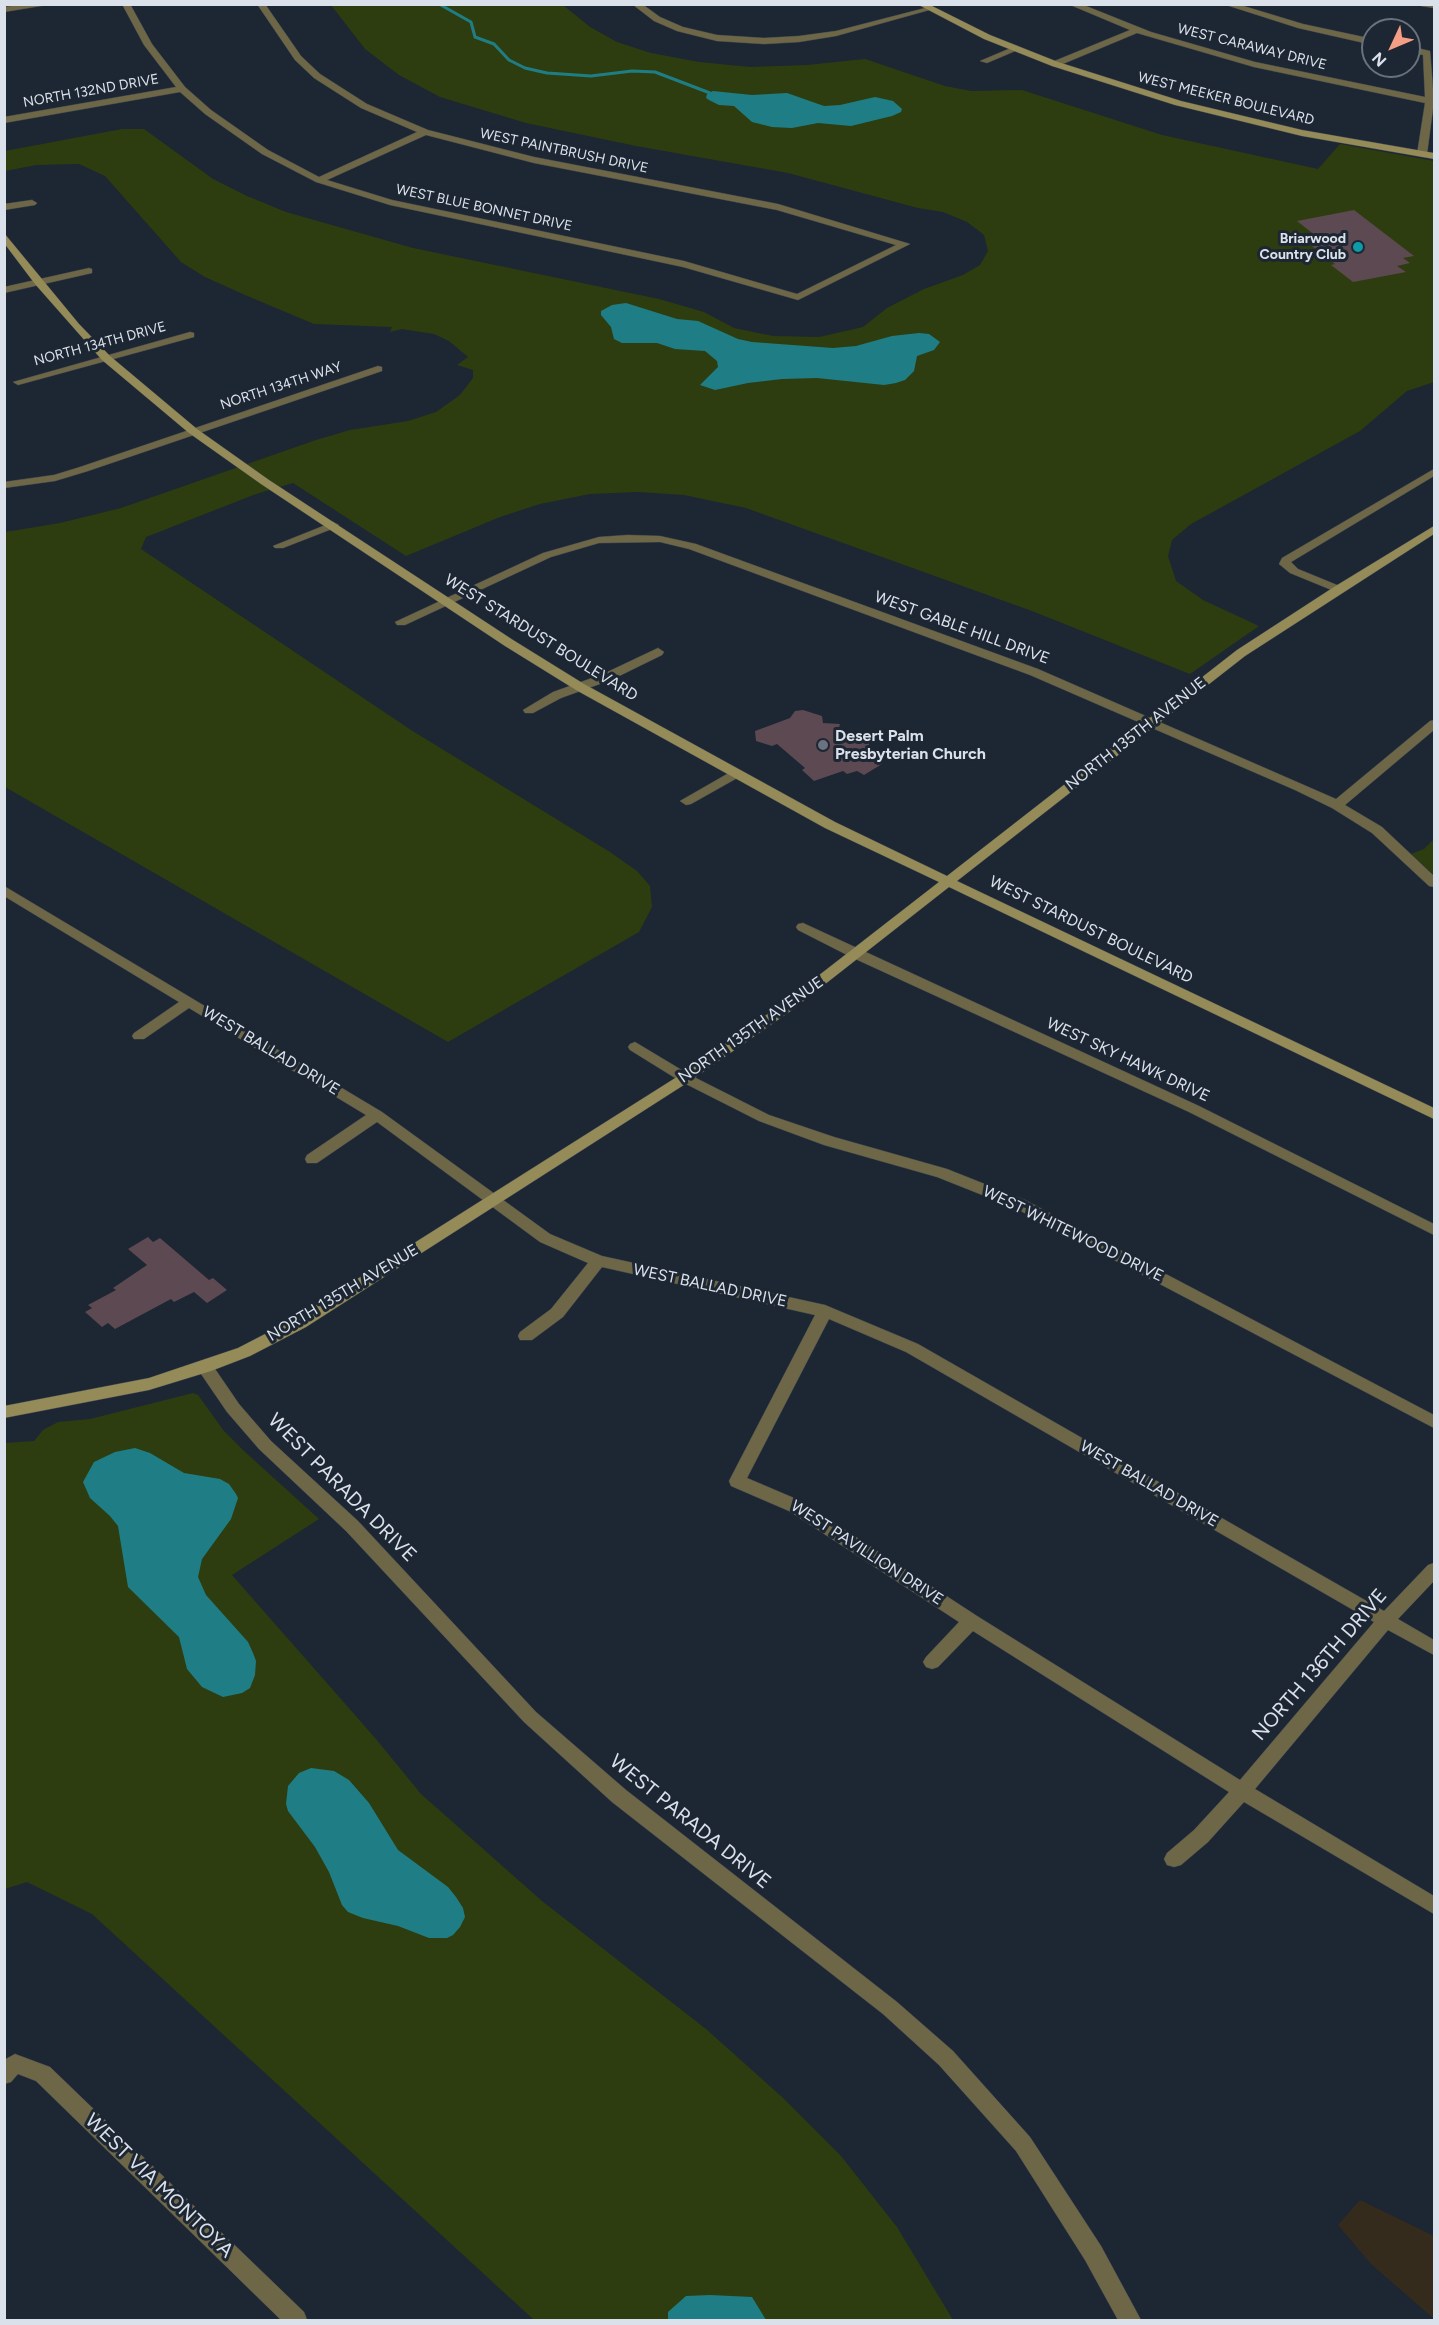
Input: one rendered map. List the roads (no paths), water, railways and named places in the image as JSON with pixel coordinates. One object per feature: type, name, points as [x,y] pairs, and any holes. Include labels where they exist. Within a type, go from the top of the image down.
[{"type":"street","points":[[4,10],[49,4]]},
{"type":"street","name":"WEST BLUE BONNET DRIVE","points":[[126,4],[148,45],[182,89],[201,106],[265,152],[319,180],[421,211],[684,264],[798,297]]},
{"type":"street","name":"WEST PAINTBRUSH DRIVE","points":[[261,4],[298,58],[317,76],[364,106],[425,132],[534,160],[778,207],[905,244],[798,297]]},
{"type":"street","points":[[636,4],[657,20],[680,30],[717,38],[764,41],[799,39],[836,33],[925,7]]},
{"type":"street","name":"WEST CARAWAY DRIVE","points":[[1072,4],[1148,34],[1254,64],[1430,101]]},
{"type":"street","points":[[1227,4],[1301,26],[1361,39]]},
{"type":"street","points":[[1424,4],[1434,6]]},
{"type":"street","name":"WEST MEEKER BOULEVARD","points":[[925,7],[1054,64],[1212,112],[1302,133],[1434,156]]},
{"type":"street","points":[[1054,64],[1136,30]]},
{"type":"street","points":[[1068,69],[1148,34]]},
{"type":"street","points":[[1103,44],[1116,48]]},
{"type":"street","points":[[984,61],[1016,49]]},
{"type":"street","points":[[1421,52],[1427,53],[1430,101],[1422,154]]},
{"type":"street","name":"NORTH 132ND DRIVE","points":[[4,120],[182,89]]},
{"type":"street","points":[[319,180],[425,132]]},
{"type":"street","points":[[4,207],[32,203]]},
{"type":"street","name":"WEST STARDUST BOULEVARD","points":[[4,236],[38,282],[106,358],[193,431],[265,482],[446,602],[580,687],[830,825],[1434,1114]]},
{"type":"street","points":[[4,290],[89,271]]},
{"type":"street","name":"NORTH 134TH DRIVE","points":[[18,382],[190,335]]},
{"type":"street","name":"NORTH 134TH WAY","points":[[4,485],[37,481],[75,472],[378,369]]},
{"type":"street","points":[[1338,589],[1294,571],[1285,564],[1286,560],[1434,471]]},
{"type":"street","points":[[279,546],[333,525]]},
{"type":"street","name":"NORTH 135TH AVENUE","points":[[4,1412],[149,1384],[244,1352],[300,1323],[685,1078],[787,1007],[1241,653],[1434,529]]},
{"type":"street","name":"WEST GABLE HILL DRIVE","points":[[446,602],[547,555],[599,540],[660,539],[692,546],[1034,672],[1337,805],[1377,830],[1434,883]]},
{"type":"street","points":[[401,622],[446,602]]},
{"type":"street","points":[[530,710],[557,695],[607,677],[658,652]]},
{"type":"street","points":[[1337,805],[1434,724]]},
{"type":"street","points":[[686,801],[735,774]]},
{"type":"street","name":"WEST BALLAD DRIVE","points":[[4,890],[377,1115],[545,1238],[598,1261],[825,1311],[912,1348],[1434,1648]]},
{"type":"street","name":"WEST SKY HAWK DRIVE","points":[[803,927],[856,954],[1194,1109],[1434,1230]]},
{"type":"street","points":[[139,1036],[190,1001]]},
{"type":"street","name":"WEST WHITEWOOD DRIVE","points":[[634,1047],[685,1078],[764,1118],[829,1141],[942,1173],[1020,1204],[1434,1422]]},
{"type":"street","points":[[312,1160],[377,1115]]},
{"type":"street","points":[[526,1336],[556,1313],[598,1261]]},
{"type":"street","name":"WEST PAVILLION DRIVE","points":[[825,1311],[737,1480],[795,1506],[971,1621],[1242,1791],[1434,1906]]},
{"type":"street","name":"WEST PARADA DRIVE","points":[[205,1367],[233,1408],[265,1445],[352,1526],[530,1717],[619,1796],[890,2008],[946,2058],[1023,2144],[1093,2253],[1130,2320]]},
{"type":"street","name":"NORTH 136TH DRIVE","points":[[1242,1791],[1385,1621],[1434,1570]]},
{"type":"street","points":[[932,1662],[971,1621]]},
{"type":"street","points":[[1174,1859],[1201,1836],[1242,1791]]},
{"type":"street","name":"WEST VIA MONTOYA","points":[[10,2069],[43,2074],[296,2320]]},
{"type":"waterway","points":[[439,4],[471,22],[475,37],[494,44],[509,60],[525,68],[547,73],[591,76],[632,71],[655,72],[710,93]]},
{"type":"place","name":"Briarwood Country Club","points":[[1358,247]]},
{"type":"place","name":"Desert Palm Presbyterian Church","points":[[823,745]]}]
